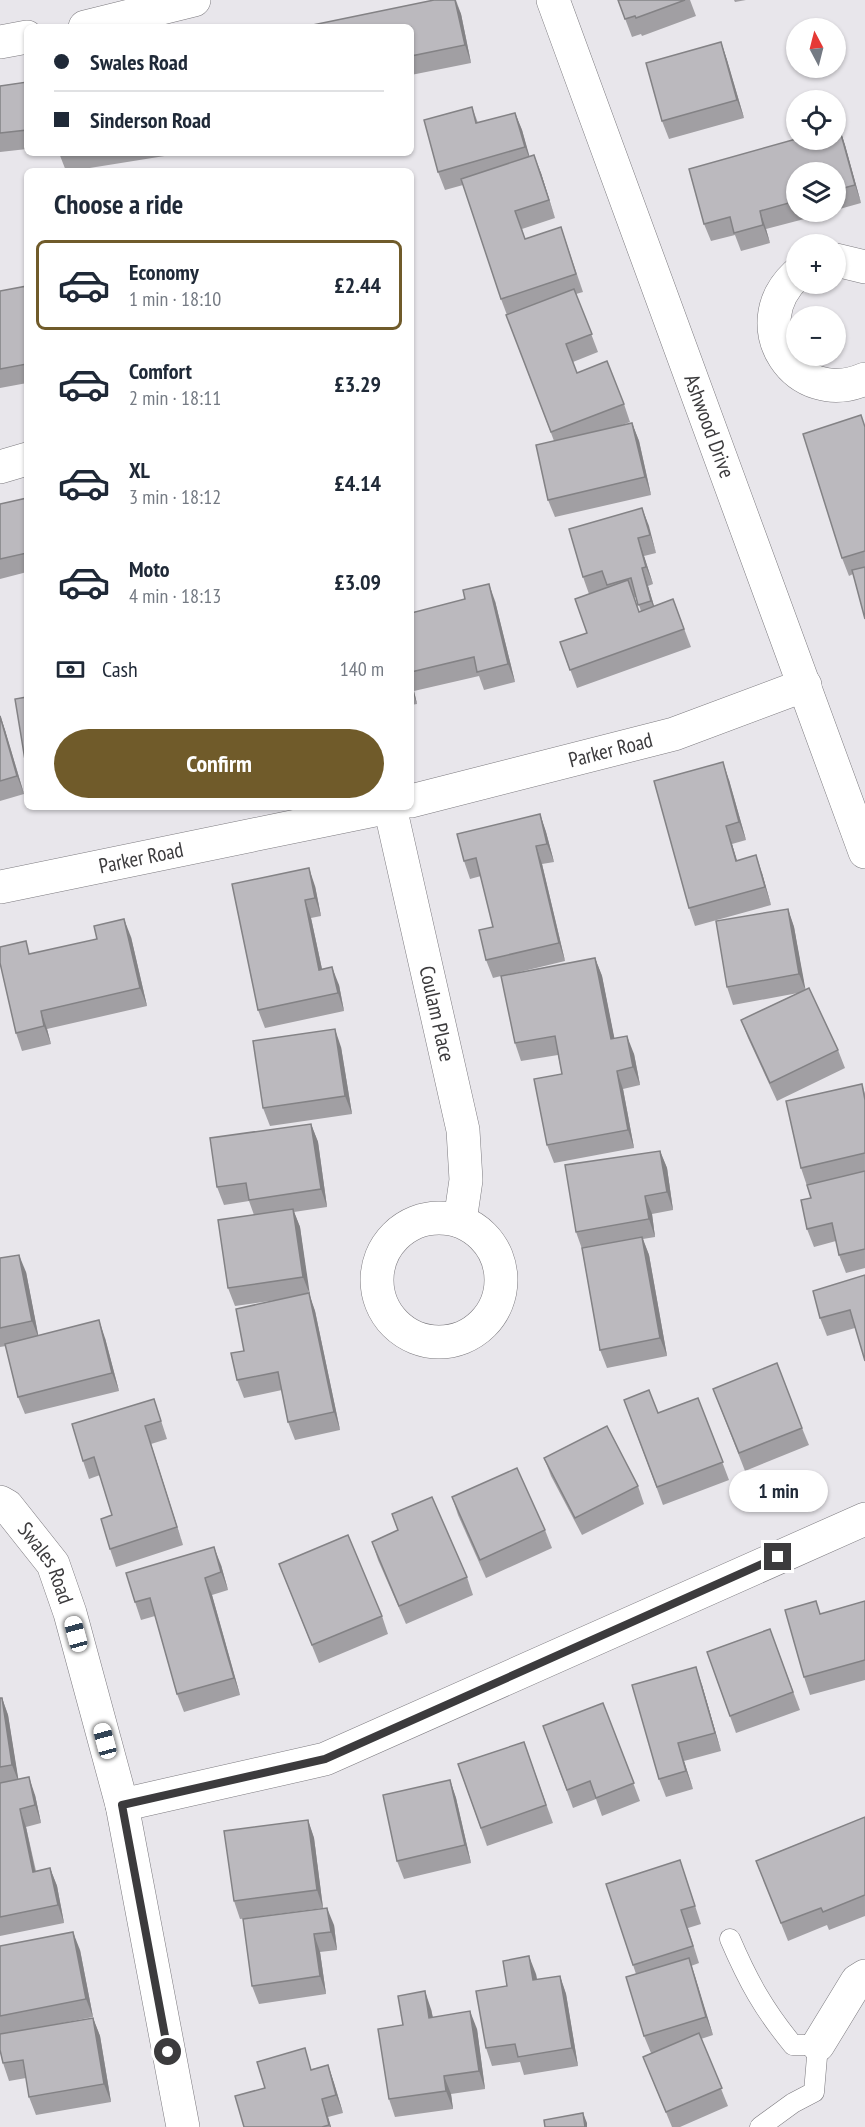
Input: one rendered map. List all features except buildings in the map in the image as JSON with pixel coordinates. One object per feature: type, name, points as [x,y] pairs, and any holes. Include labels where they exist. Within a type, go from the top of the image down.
[{"type":"street","points":[[92,17],[194,0]]},
{"type":"street","name":"Ashwood Drive","points":[[553,0],[865,852]]},
{"type":"street","points":[[0,42],[24,38]]},
{"type":"street","points":[[846,263],[865,267]]},
{"type":"street","points":[[786,284],[776,304],[773,325],[777,345],[788,363],[803,377],[823,385],[843,386],[865,379]]},
{"type":"street","points":[[0,467],[24,460]]},
{"type":"street","name":"Parker Road","points":[[414,800],[674,734],[805,685]]},
{"type":"street","name":"Parker Road","points":[[0,887],[375,810]]},
{"type":"street","name":"Coulam Place","points":[[391,810],[463,1130],[466,1180],[460,1221]]},
{"type":"street","name":"Swales Road","points":[[0,1502],[7,1506],[53,1564],[70,1613],[122,1805],[183,2127]]},
{"type":"street","points":[[122,1805],[325,1759],[865,1519]]},
{"type":"street","points":[[818,2045],[857,1981],[865,1976]]},
{"type":"lane","points":[[730,1939],[749,1983],[774,2022],[793,2045],[818,2045],[814,2092],[793,2103],[760,2127]]},
{"type":"route","points":[[168,2052],[122,1805],[325,1759],[778,1557]]}]
